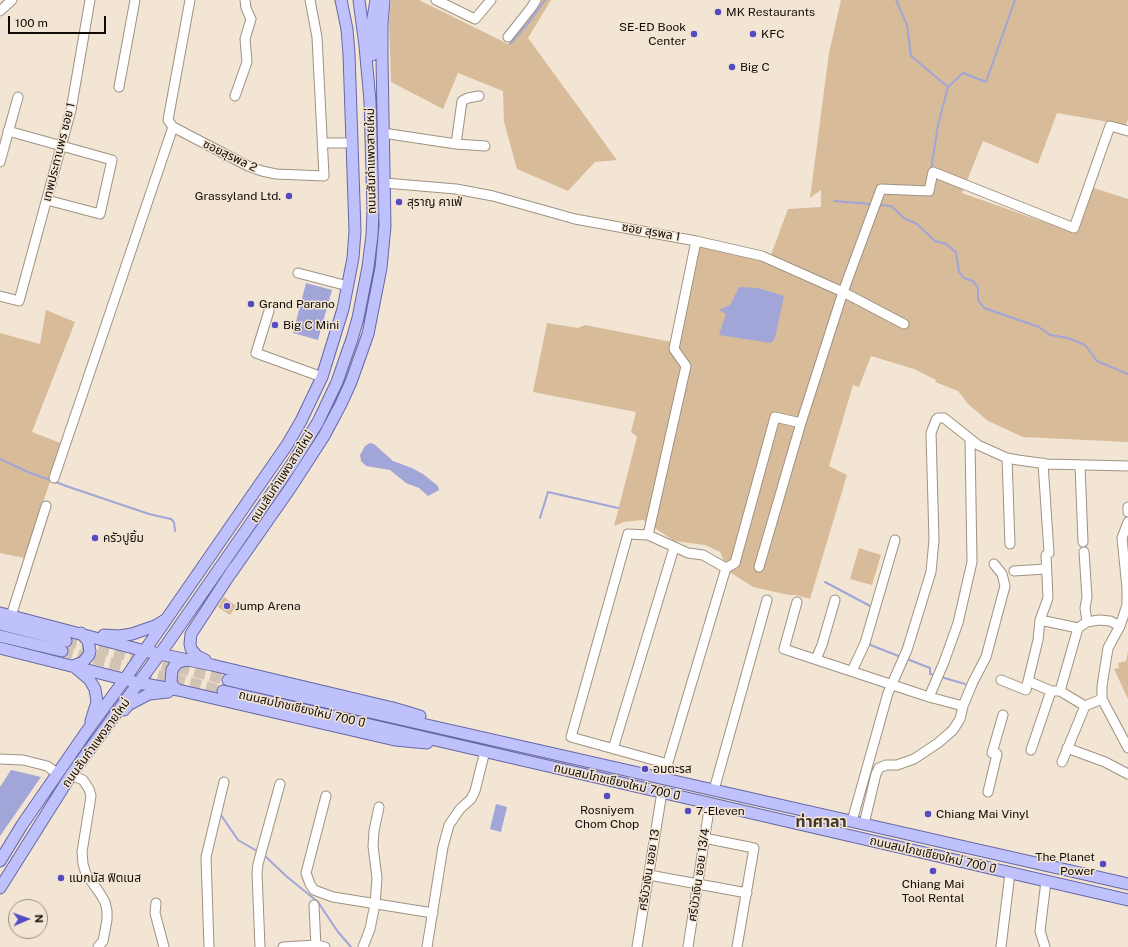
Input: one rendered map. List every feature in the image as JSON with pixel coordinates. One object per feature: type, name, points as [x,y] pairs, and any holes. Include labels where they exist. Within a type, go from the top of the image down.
[{"type":"main road","name":"ถนนสันกำแพงสายใหม่","points":[[0,861],[22,825],[145,651],[287,445],[301,421],[322,377],[338,330],[348,286],[353,258],[355,231],[349,54],[344,12],[340,0]]},
{"type":"main road","name":"ถนนสันกำแพงสายใหม่","points":[[0,888],[71,775],[160,654],[257,516],[307,440],[328,402],[346,358],[358,318],[368,267],[373,210],[370,101],[359,0]]},
{"type":"main road","points":[[370,101],[372,24],[376,0]]},
{"type":"main road","points":[[212,665],[197,656],[191,649],[191,634],[310,458],[334,418],[360,359],[374,309],[383,248],[385,187],[382,31],[384,0]]},
{"type":"main road","points":[[373,210],[385,187]]},
{"type":"main road","points":[[368,267],[374,309]]},
{"type":"main road","points":[[307,440],[334,418]]},
{"type":"main road","points":[[232,573],[257,516]]},
{"type":"main road","points":[[5,614],[145,651],[212,665],[393,708],[427,718],[454,731]]},
{"type":"main road","points":[[81,633],[119,636],[132,634],[155,626],[167,618]]},
{"type":"main road","points":[[0,624],[64,646],[0,636]]},
{"type":"main road","points":[[74,666],[84,662],[90,651],[88,641],[81,633]]},
{"type":"main road","points":[[0,648],[139,683],[178,690],[395,740],[421,744],[450,743]]},
{"type":"main road","points":[[178,690],[171,682],[172,670],[179,662],[190,660]]},
{"type":"main road","points":[[74,666],[90,679],[95,689],[97,702],[87,731]]},
{"type":"main road","name":"ถนนสมโภชเชียงใหม่ 700 ปี","points":[[228,680],[1128,884]]},
{"type":"main road","points":[[110,723],[128,705],[149,694],[178,690]]},
{"type":"main road","name":"ถนนสมโภชเชียงใหม่ 700 ปี","points":[[223,691],[1128,900]]},
{"type":"street","points":[[0,11],[12,0]]},
{"type":"street","name":"เทพประทานพร ซอย 1","points":[[0,296],[19,301],[71,110],[90,0]]},
{"type":"street","points":[[119,87],[135,0]]},
{"type":"street","points":[[54,478],[170,123],[190,0]]},
{"type":"street","points":[[235,96],[248,62],[245,39],[251,19],[246,8],[245,0]]},
{"type":"street","points":[[310,0],[317,37],[323,143],[352,144]]},
{"type":"street","points":[[436,0],[475,20],[491,0]]},
{"type":"street","points":[[508,37],[530,11],[536,0]]},
{"type":"street","points":[[456,144],[462,101],[479,96]]},
{"type":"street","points":[[0,162],[18,97]]},
{"type":"street","name":"ซอยสุรพล 2","points":[[170,123],[248,166],[276,174],[324,176],[323,143]]},
{"type":"street","points":[[759,567],[801,423],[843,292],[881,189],[929,191],[933,172],[1074,228],[1110,126],[1128,131]]},
{"type":"street","points":[[8,131],[112,160],[100,214],[47,200]]},
{"type":"street","points":[[383,133],[456,144],[486,146]]},
{"type":"street","name":"ซอย สุรพล 1","points":[[385,187],[456,189],[493,196],[575,219],[696,241],[762,256],[843,292],[904,324]]},
{"type":"street","points":[[648,535],[686,366],[674,350],[696,241]]},
{"type":"street","points":[[298,272],[348,286]]},
{"type":"street","points":[[268,311],[256,352],[322,377]]},
{"type":"street","points":[[663,779],[726,568],[735,563],[775,417],[801,423]]},
{"type":"street","points":[[852,821],[891,684],[903,658],[931,572],[934,540],[931,452],[933,426],[938,418],[944,418],[978,445],[1007,458],[1043,463],[1128,466]]},
{"type":"street","points":[[929,697],[958,623],[972,562],[970,440]]},
{"type":"street","points":[[1007,458],[1010,544]]},
{"type":"street","points":[[1001,680],[1026,690],[1038,640],[1040,620],[1048,598],[1046,569],[1048,554],[1043,463]]},
{"type":"street","points":[[1080,465],[1083,542]]},
{"type":"street","points":[[5,614],[46,506]]},
{"type":"street","points":[[1128,522],[1122,538],[1127,588],[1127,605],[1120,626],[1108,648],[1102,686],[1102,699],[1128,748]]},
{"type":"street","points":[[668,764],[571,736],[628,534],[648,535],[674,548],[703,556],[726,568]]},
{"type":"street","points":[[852,671],[864,643],[895,540]]},
{"type":"street","points":[[613,749],[674,548]]},
{"type":"street","points":[[1084,552],[1087,597],[1085,608],[1087,622]]},
{"type":"street","points":[[864,824],[876,774],[879,768],[886,765],[897,765],[914,759],[938,743],[953,730],[960,719],[963,706],[973,682],[986,657],[1005,586],[1002,574],[994,564]]},
{"type":"street","points":[[1014,572],[1046,569]]},
{"type":"street","points":[[714,790],[767,600]]},
{"type":"street","points":[[816,659],[822,645],[835,600]]},
{"type":"street","points":[[797,602],[784,649],[929,697],[963,706]]},
{"type":"street","points":[[1040,620],[1078,628]]},
{"type":"street","points":[[1031,750],[1056,691],[1078,628],[1087,622],[1098,620],[1110,621],[1120,626]]},
{"type":"street","points":[[1028,681],[1056,691],[1084,706]]},
{"type":"street","points":[[1062,762],[1084,706],[1102,699]]},
{"type":"street","points":[[988,792],[997,754],[992,753],[1003,715]]},
{"type":"street","points":[[1067,748],[1105,762],[1128,774]]},
{"type":"street","points":[[427,947],[443,847],[449,825],[460,809],[471,799],[476,791],[485,751]]},
{"type":"street","points":[[0,759],[29,762],[47,766],[58,774]]},
{"type":"street","points":[[71,775],[83,780],[89,789],[91,796],[82,852],[86,874],[105,902],[107,911],[103,941],[98,947]]},
{"type":"street","points":[[209,947],[206,857],[224,782]]},
{"type":"street","points":[[260,947],[257,873],[258,864],[280,784]]},
{"type":"street","name":"ศรีบัวเงิน ซอย 13","points":[[637,947],[662,792]]},
{"type":"street","points":[[326,796],[306,873],[314,890],[333,897],[433,913]]},
{"type":"street","name":"ศรีบัวเงิน ซอย 13/4","points":[[688,947],[710,803]]},
{"type":"street","points":[[363,947],[370,929],[375,904],[377,878],[373,846],[374,831],[379,807]]},
{"type":"street","points":[[704,838],[754,848],[737,947]]},
{"type":"street","points":[[1001,947],[1010,873]]},
{"type":"street","points":[[649,875],[746,893]]},
{"type":"street","points":[[1045,947],[1040,932],[1046,881]]},
{"type":"street","points":[[156,903],[155,913],[164,947]]},
{"type":"street","points":[[283,947],[319,946],[314,905]]},
{"type":"shaded area","points":[[391,0],[419,0],[508,44],[536,10],[542,0],[551,0],[528,38],[617,160],[595,162],[568,191],[517,169],[504,122],[503,91],[458,73],[443,109],[391,82],[389,22]]},
{"type":"shaded area","points":[[841,0],[1128,0],[1128,119],[1126,125],[1057,113],[1038,164],[983,141],[962,193],[1075,233],[1091,187],[1128,199],[1128,442],[1023,437],[988,421],[968,404],[958,391],[935,382],[936,380],[914,369],[871,356],[859,387],[853,385],[829,466],[847,475],[810,599],[753,587],[728,571],[720,552],[705,545],[674,541],[643,520],[624,522],[614,526],[637,437],[631,432],[636,412],[533,392],[547,323],[578,328],[585,325],[677,343],[699,247],[731,251],[767,262],[788,209],[821,207],[821,190],[810,198],[829,53]]},
{"type":"shaded area","points":[[46,310],[75,322],[32,432],[63,444],[24,558],[0,553],[0,333],[40,344]]},
{"type":"shaded area","points":[[859,548],[881,555],[872,585],[850,579]]},
{"type":"shaded area","name":"Jump Arena","points":[[224,597],[236,606],[230,615],[218,607]]},
{"type":"shaded area","points":[[1128,652],[1128,699],[1114,669],[1119,668],[1118,663],[1126,661]]},
{"type":"water","points":[[306,283],[332,290],[318,340],[293,333]]},
{"type":"water","points":[[739,287],[758,288],[784,296],[775,338],[771,343],[719,335],[726,314],[719,310],[730,305]]},
{"type":"water","points":[[370,443],[374,444],[393,461],[423,474],[438,486],[439,490],[428,496],[419,488],[406,483],[390,470],[366,466],[361,461],[360,455],[365,446]]},
{"type":"water","points":[[11,770],[41,777],[0,836],[0,787]]},
{"type":"water","points":[[496,804],[507,807],[501,832],[490,829]]},
{"type":"waterway","points":[[510,44],[530,21],[545,0]]},
{"type":"waterway","points":[[896,0],[907,25],[911,56],[948,87],[938,125],[931,170]]},
{"type":"waterway","points":[[948,87],[963,73],[986,82],[1015,0]]},
{"type":"waterway","points":[[834,201],[870,204]]},
{"type":"waterway","points":[[881,205],[891,206],[904,218],[917,224],[935,241],[946,244],[956,252],[959,272],[964,278],[973,281],[978,288],[978,300],[984,308],[1039,327],[1050,335],[1068,338],[1085,345],[1097,361],[1128,374]]},
{"type":"waterway","points":[[0,459],[28,472],[69,487],[149,514],[171,519],[174,522],[175,531]]},
{"type":"waterway","points":[[540,518],[548,492],[618,508]]},
{"type":"waterway","points":[[825,582],[872,607]]},
{"type":"waterway","points":[[868,644],[901,657]]},
{"type":"waterway","points":[[907,659],[930,668],[930,674],[935,675]]},
{"type":"waterway","points":[[941,677],[965,684]]},
{"type":"waterway","points":[[221,815],[238,840],[257,851]]},
{"type":"waterway","points":[[264,855],[286,876],[318,902],[338,932],[351,947]]},
{"type":"tunnel","points":[[66,641],[228,680]]},
{"type":"tunnel","points":[[62,651],[223,691]]},
{"type":"place","name":"MK Restaurants","points":[[718,12]]},
{"type":"place","name":"SE-ED Book Center","points":[[694,34]]},
{"type":"place","name":"KFC","points":[[753,34]]},
{"type":"place","name":"Big C","points":[[732,67]]},
{"type":"place","name":"Grassyland Ltd.","points":[[289,196]]},
{"type":"place","name":"สุราญ คาเฟ่","points":[[399,202]]},
{"type":"place","name":"Grand Parano","points":[[251,304]]},
{"type":"place","name":"Big C Mini","points":[[275,325]]},
{"type":"place","name":"ครัวปูยิ้ม","points":[[95,538]]},
{"type":"place","name":"Jump Arena","points":[[227,606]]},
{"type":"place","name":"อมตะรส","points":[[645,769]]},
{"type":"place","name":"Rosniyem Chom Chop","points":[[607,796]]},
{"type":"place","name":"7-Eleven","points":[[688,811]]},
{"type":"place","name":"Chiang Mai Vinyl","points":[[928,814]]},
{"type":"place","name":"The Planet Power","points":[[1103,864]]},
{"type":"place","name":"Chiang Mai Tool Rental","points":[[933,871]]},
{"type":"place","name":"แมกนัส ฟิตเนส","points":[[61,878]]},
{"type":"district","name":"ท่าศาลา","points":[[821,822]]}]
